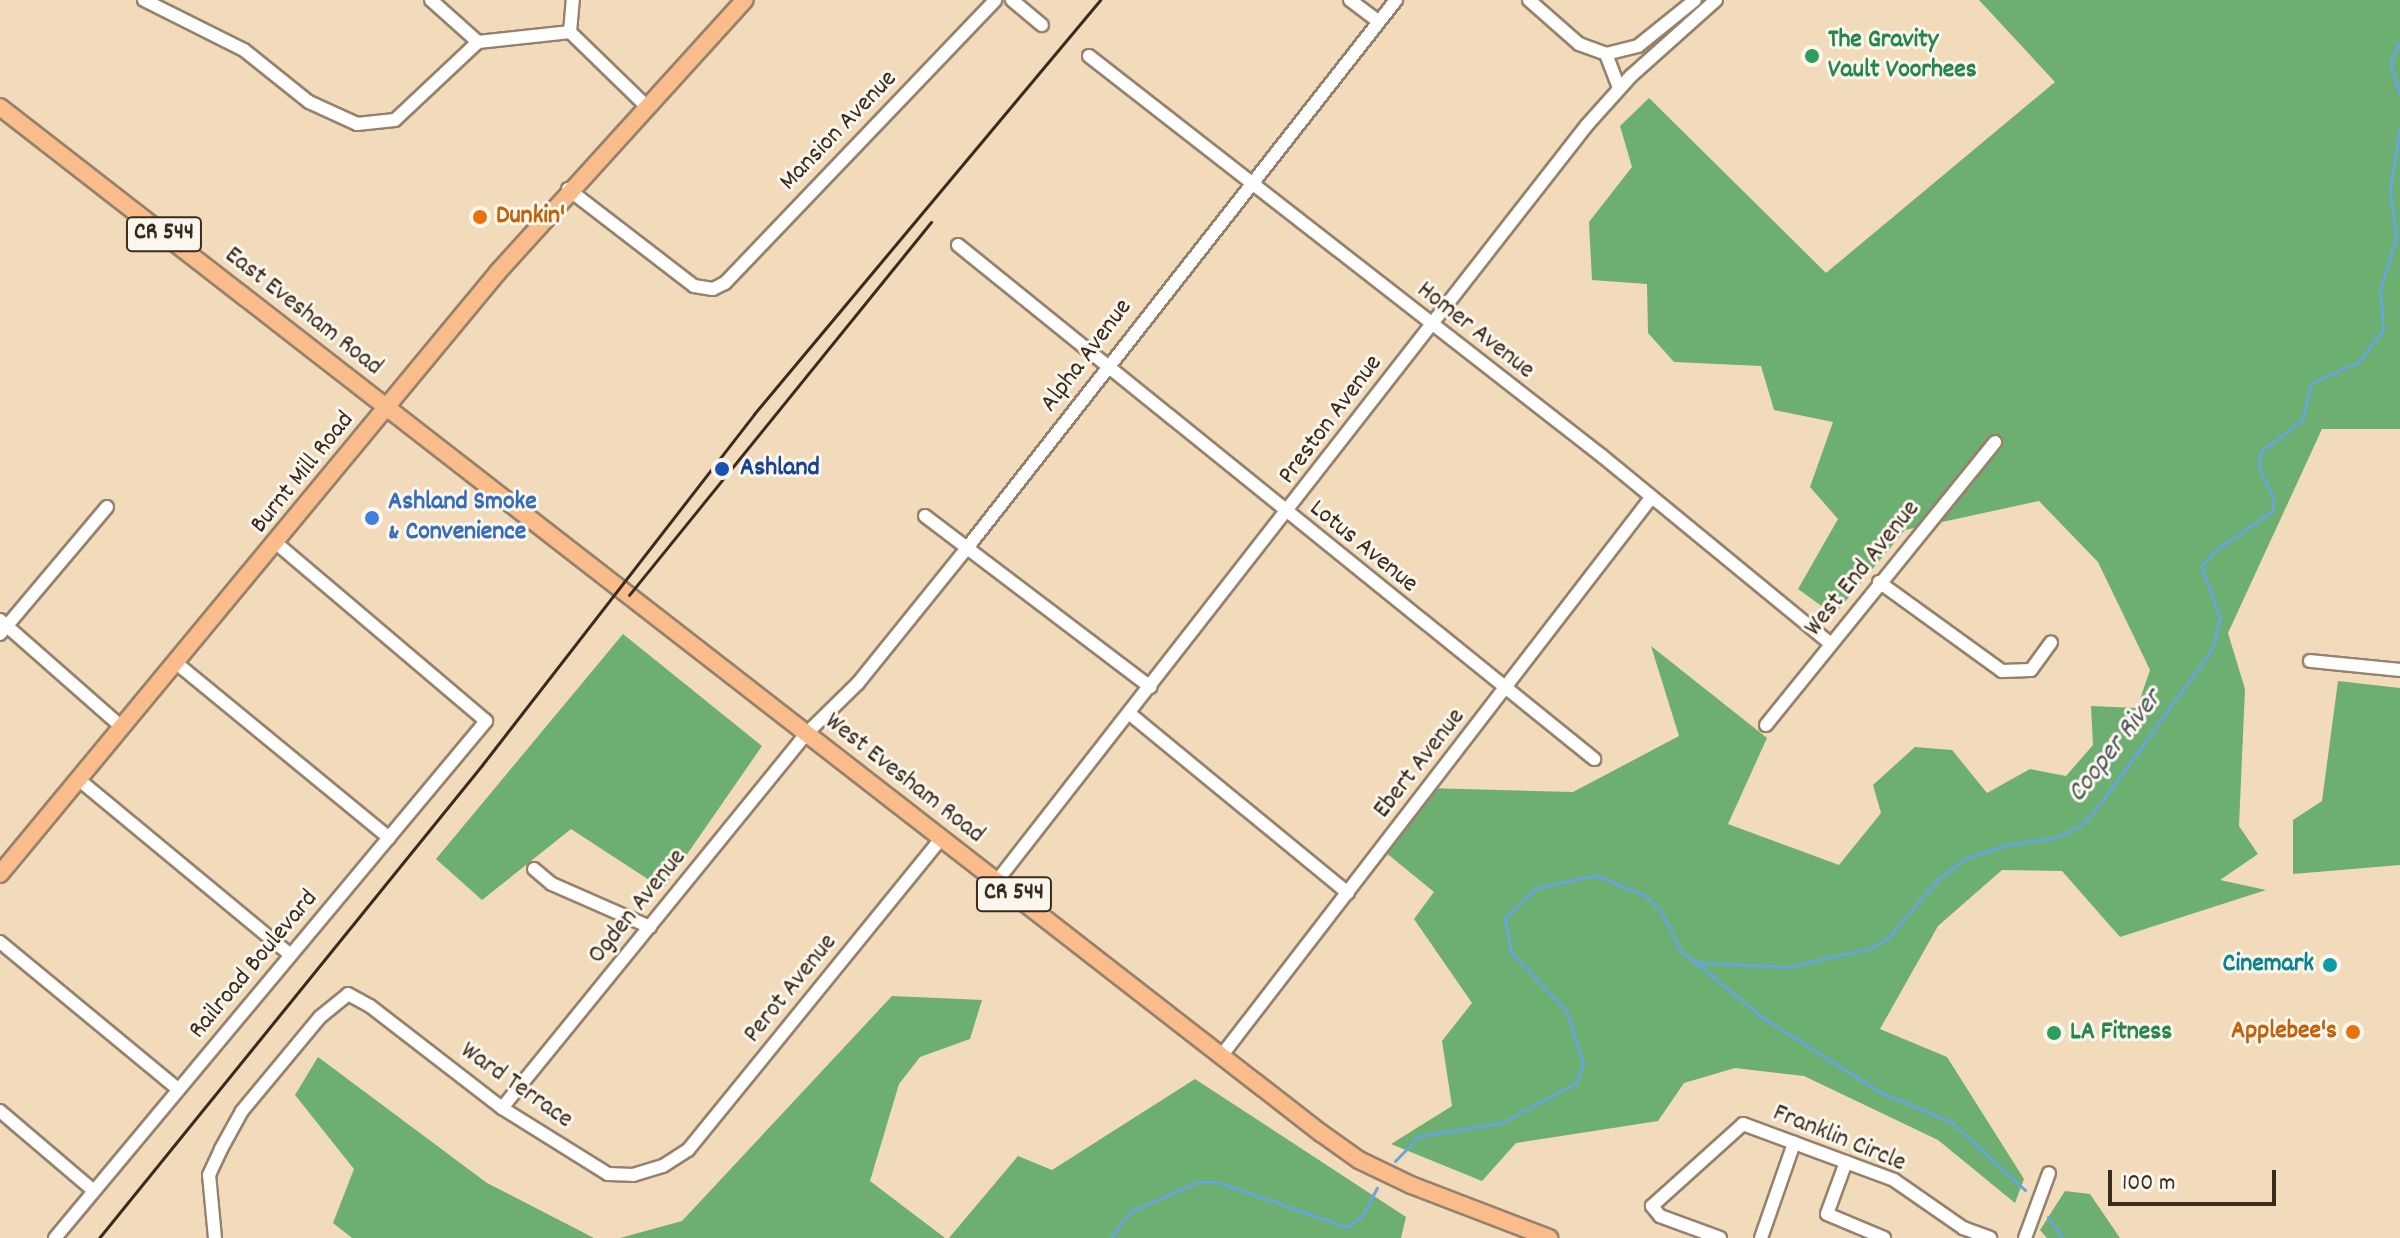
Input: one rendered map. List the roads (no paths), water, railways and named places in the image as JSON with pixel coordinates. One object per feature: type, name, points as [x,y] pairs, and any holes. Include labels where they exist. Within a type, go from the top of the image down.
[{"type":"main road","name":"Burnt Mill Road","points":[[0,874],[277,544],[568,189],[745,0]]},
{"type":"main road","name":"East Evesham Road","points":[[0,107],[387,407]]},
{"type":"main road","name":"West Evesham Road","points":[[387,407],[1359,1160],[1398,1179],[1549,1238]]},
{"type":"street","points":[[144,0],[244,50],[309,102],[357,124],[395,120],[478,42],[570,32]]},
{"type":"street","points":[[431,0],[478,42]]},
{"type":"street","points":[[570,32],[573,0]]},
{"type":"street","name":"Mansion Avenue","points":[[568,189],[694,286],[713,289],[725,283],[995,0]]},
{"type":"street","points":[[1012,0],[1042,25]]},
{"type":"street","points":[[1350,0],[1379,22]]},
{"type":"street","name":"Alpha Avenue","points":[[807,733],[858,683],[967,548],[1105,366],[1396,0]]},
{"type":"street","points":[[1529,0],[1579,44],[1606,54],[1629,50],[1695,0]]},
{"type":"street","name":"Preston Avenue","points":[[997,881],[1619,88],[1716,0]]},
{"type":"street","points":[[570,32],[646,106]]},
{"type":"street","points":[[1629,50],[1631,76]]},
{"type":"street","points":[[1606,54],[1619,88]]},
{"type":"street","name":"Homer Avenue","points":[[1089,56],[1651,498],[1831,644]]},
{"type":"street","name":"Lotus Avenue","points":[[958,245],[1286,515],[1594,759]]},
{"type":"street","name":"West End Avenue","points":[[1766,725],[1995,442]]},
{"type":"street","name":"Ebert Avenue","points":[[1222,1055],[1651,498]]},
{"type":"street","points":[[107,507],[2,627],[122,727]]},
{"type":"street","points":[[925,516],[1150,687]]},
{"type":"street","name":"Railroad Boulevard","points":[[55,1238],[486,721],[277,544]]},
{"type":"street","points":[[1879,582],[2002,671],[2031,670],[2051,642]]},
{"type":"street","points":[[2310,661],[2400,670]]},
{"type":"street","points":[[175,662],[389,838]]},
{"type":"street","points":[[1130,714],[1348,893]]},
{"type":"street","name":"Ogden Avenue","points":[[502,1108],[807,733]]},
{"type":"street","points":[[78,779],[291,955]]},
{"type":"street","name":"Perot Avenue","points":[[670,1162],[688,1150],[942,838]]},
{"type":"street","points":[[534,869],[552,884],[650,927]]},
{"type":"street","points":[[0,942],[178,1089]]},
{"type":"street","name":"Ward Terrace","points":[[215,1238],[209,1175],[221,1149],[260,1089],[320,1017],[348,994],[502,1108],[608,1174],[633,1175],[670,1162]]},
{"type":"street","points":[[0,1111],[94,1191]]},
{"type":"street","name":"Franklin Circle","points":[[1720,1238],[1660,1216],[1652,1206],[1743,1124],[1894,1180],[1961,1233],[1990,1238]]},
{"type":"street","points":[[1761,1238],[1794,1143]]},
{"type":"street","points":[[1846,1162],[1827,1214],[1884,1238]]},
{"type":"street","points":[[2025,1238],[2049,1173]]},
{"type":"waterway","name":"Cooper River","points":[[2400,41],[2390,62],[2400,94]]},
{"type":"waterway","name":"Cooper River","points":[[1692,962],[1787,967],[1871,948],[1889,937],[1937,880],[1966,858],[2010,844],[2054,838],[2080,826],[2098,807],[2212,649],[2220,617],[2201,567],[2212,553],[2272,511],[2274,499],[2259,468],[2260,452],[2302,420],[2311,383],[2359,362],[2383,329],[2380,289],[2396,238],[2390,189],[2400,127]]},
{"type":"waterway","name":"Cooper River","points":[[1395,1161],[1419,1136],[1501,1123],[1576,1083],[1583,1064],[1567,1012],[1511,952],[1505,918],[1536,888],[1595,875],[1644,895],[1660,910],[1680,950],[1765,1019],[1880,1092],[1950,1121],[2025,1190]]},
{"type":"waterway","name":"Cooper River","points":[[1110,1238],[1131,1211],[1198,1182],[1217,1182],[1347,1227],[1362,1216],[1377,1188]]},
{"type":"waterway","points":[[2048,1217],[2062,1238]]},
{"type":"railway","points":[[99,1238],[482,765],[754,414],[1100,0]]},
{"type":"railway","points":[[629,595],[931,222]]},
{"type":"place","name":"The Gravity Vault Voorhees","points":[[1812,56]]},
{"type":"place","name":"Dunkin'","points":[[480,217]]},
{"type":"place","name":"Ashland","points":[[722,469]]},
{"type":"place","name":"Ashland Smoke & Convenience","points":[[372,518]]},
{"type":"place","name":"Cinemark","points":[[2330,965]]},
{"type":"place","name":"Applebee's","points":[[2353,1032]]},
{"type":"place","name":"LA Fitness","points":[[2054,1033]]}]
